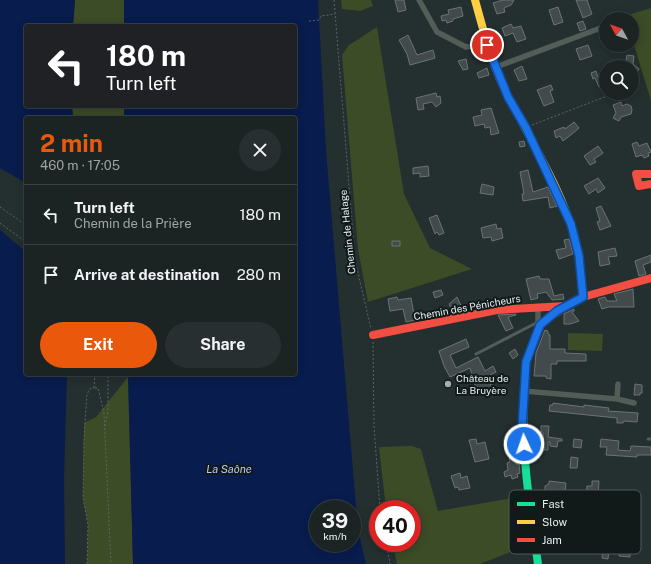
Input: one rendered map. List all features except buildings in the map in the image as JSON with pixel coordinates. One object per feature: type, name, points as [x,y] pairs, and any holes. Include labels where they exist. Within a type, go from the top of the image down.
[{"type":"street","points":[[419,0],[437,32],[466,47],[487,45]]},
{"type":"street","points":[[475,0],[487,45],[508,97],[526,128],[571,224],[579,256],[583,297]]},
{"type":"street","points":[[496,67],[599,29]]},
{"type":"street","points":[[651,174],[636,174],[639,186],[651,184]]},
{"type":"street","points":[[539,323],[565,306],[583,297],[651,278]]},
{"type":"street","name":"Chemin des Pénicheurs","points":[[373,336],[494,311],[557,304],[565,306]]},
{"type":"street","points":[[527,490],[522,429],[524,391],[526,362],[539,323],[538,307]]},
{"type":"street","points":[[617,399],[618,384]]},
{"type":"street","points":[[524,391],[617,399],[634,403]]},
{"type":"street","points":[[537,554],[538,564]]},
{"type":"lane","points":[[476,354],[539,323]]},
{"type":"path","name":"Chemin de Halage","points":[[334,0],[355,260],[373,336],[374,426],[379,500]]},
{"type":"path","points":[[309,21],[319,20],[321,16],[335,14]]},
{"type":"path","points":[[526,128],[599,99]]},
{"type":"path","points":[[0,207],[24,224]]},
{"type":"path","points":[[0,223],[24,241]]},
{"type":"path","points":[[94,388],[95,376]]},
{"type":"path","points":[[105,429],[108,411],[108,376]]},
{"type":"path","points":[[87,564],[88,525],[83,498],[84,423],[87,394],[91,388],[98,388],[100,393],[105,429],[111,564]]},
{"type":"path","points":[[388,552],[390,564]]},
{"type":"green space","points":[[75,0],[124,0],[124,24],[73,24]]},
{"type":"green space","points":[[341,0],[371,0],[373,6],[360,11],[342,9]]},
{"type":"green space","points":[[651,8],[651,101],[636,52],[639,52],[638,12]]},
{"type":"green space","points":[[377,27],[404,194],[430,248],[472,269],[368,302],[358,249],[342,55],[349,45]]},
{"type":"green space","points":[[72,108],[124,108],[124,116],[73,116]]},
{"type":"green space","points":[[568,333],[603,334],[602,351],[568,350]]},
{"type":"green space","points":[[128,377],[133,564],[87,564],[88,525],[83,498],[84,423],[96,417]]},
{"type":"green space","points":[[412,446],[421,449],[438,511],[509,499],[509,553],[480,564],[397,564],[395,552],[421,552],[421,500],[385,500],[379,447]]},
{"type":"water","points":[[0,0],[75,0],[73,24],[24,24],[24,108],[72,108],[73,116],[24,116],[24,182],[0,168]]},
{"type":"water","name":"La Saône","points":[[124,0],[318,0],[326,151],[355,500],[309,500],[309,552],[361,552],[361,543],[366,564],[133,564],[128,376],[297,376],[297,116],[124,116],[124,108],[297,108],[297,24],[124,24]]},
{"type":"water","points":[[0,230],[24,250],[24,376],[67,376],[64,478],[65,564],[0,564]]},
{"type":"traffic: fast","points":[[524,397],[523,418],[528,490]]},
{"type":"traffic: fast","points":[[537,554],[538,564]]},
{"type":"traffic: slow","points":[[475,0],[489,50],[503,87],[556,187],[571,224],[576,242]]},
{"type":"traffic: jam","points":[[651,174],[636,174],[639,186],[651,184]]},
{"type":"traffic: jam","points":[[576,242],[579,256],[583,297]]},
{"type":"traffic: jam","points":[[524,397],[526,362],[541,325],[549,317],[583,297],[651,278]]},
{"type":"traffic: jam","points":[[373,335],[497,310],[565,306]]},
{"type":"place","name":"Château de La Bruyère","points":[[448,384]]},
{"type":"route","points":[[487,45],[508,97],[526,128],[571,224],[579,256],[583,297],[557,311],[540,325],[526,362],[522,429],[524,444]]}]
